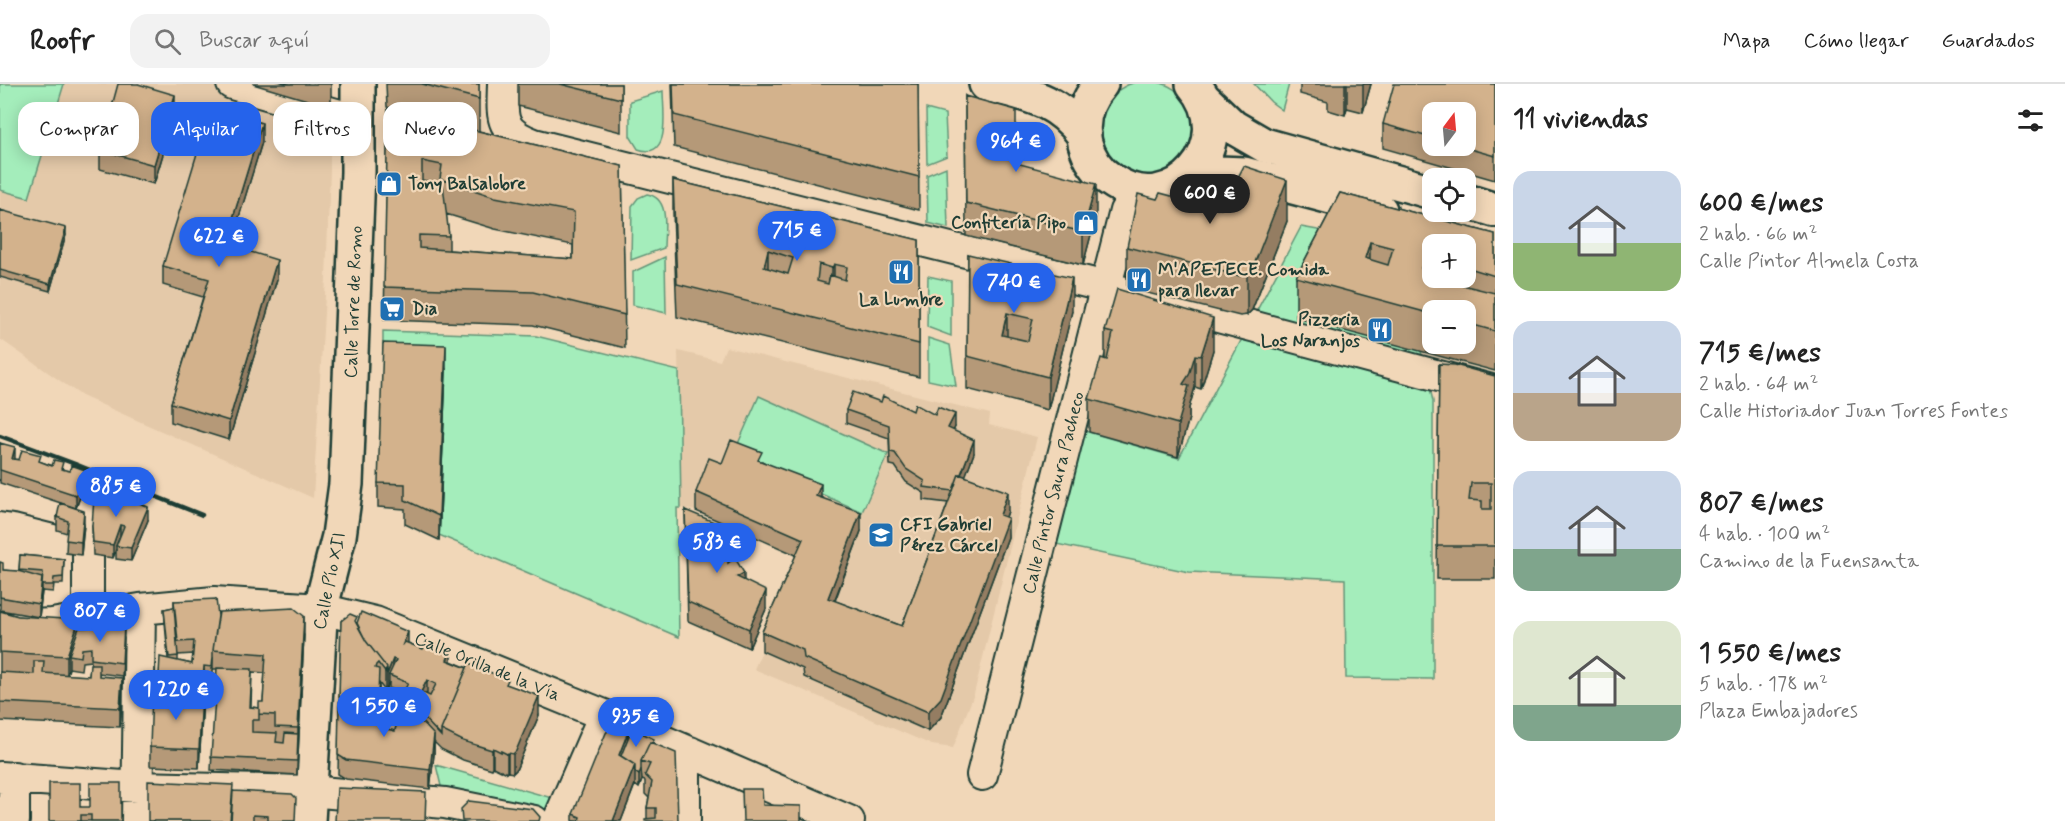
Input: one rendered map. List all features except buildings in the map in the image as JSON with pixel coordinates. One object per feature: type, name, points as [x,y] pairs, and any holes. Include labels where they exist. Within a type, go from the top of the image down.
[{"type":"main road","name":"Calle Torre de Romo","points":[[342,521],[353,352],[358,84]]},
{"type":"main road","points":[[986,84],[1034,96],[1065,97],[1078,96],[1098,87]]},
{"type":"main road","points":[[1098,87],[1084,116],[1084,135],[1090,158],[1106,177],[1129,196],[1173,187],[1186,179],[1200,165],[1208,147],[1210,118],[1198,92]]},
{"type":"main road","points":[[1198,92],[1233,128],[1264,145],[1422,189]]},
{"type":"main road","points":[[1034,96],[1060,110],[1084,135]]},
{"type":"main road","points":[[1186,179],[1218,173],[1244,174],[1403,217]]},
{"type":"main road","points":[[1476,204],[1495,210]]},
{"type":"main road","name":"Calle Pío XII","points":[[308,806],[321,609],[342,521]]},
{"type":"street","points":[[232,84],[294,102]]},
{"type":"street","points":[[502,84],[506,126],[512,134],[534,144],[1106,287],[1485,388]]},
{"type":"street","name":"Calle Pintor Saura Pacheco","points":[[982,776],[1129,196]]},
{"type":"street","points":[[0,496],[88,516],[88,618]]},
{"type":"street","name":"Calle Orilla de la Vía","points":[[0,620],[31,625],[140,609],[214,602],[321,609],[375,622],[690,752],[817,814],[849,821]]},
{"type":"street","points":[[137,821],[140,609]]},
{"type":"street","points":[[558,821],[604,715]]},
{"type":"street","points":[[685,821],[685,769],[690,752]]},
{"type":"street","points":[[14,821],[7,777],[137,787],[308,806],[446,812],[534,821]]},
{"type":"shaded area","points":[[0,84],[232,84],[293,102],[273,102],[273,156],[330,156],[326,279],[313,498],[82,396],[0,339]]},
{"type":"shaded area","name":"CFI Gabriel Pérez Cárcel","points":[[726,347],[990,414],[989,425],[1037,437],[974,694],[953,748],[932,745],[754,669],[803,558],[696,511],[681,508],[678,351],[720,361]]},
{"type":"green space","points":[[1147,81],[1166,84],[1181,95],[1192,110],[1195,129],[1192,148],[1181,163],[1166,174],[1147,177],[1128,174],[1113,163],[1102,148],[1099,129],[1102,110],[1113,95],[1128,84]]},
{"type":"green space","points":[[0,84],[64,84],[58,102],[18,102],[18,156],[42,156],[29,198],[0,190]]},
{"type":"green space","points":[[1254,84],[1289,84],[1282,110],[1271,102]]},
{"type":"green space","points":[[663,91],[664,121],[661,141],[656,148],[649,151],[638,149],[630,136],[630,101]]},
{"type":"green space","points":[[926,109],[945,114],[947,156],[927,164]]},
{"type":"green space","points":[[946,167],[948,228],[928,223],[927,175]]},
{"type":"green space","points":[[647,194],[655,197],[663,208],[664,248],[631,260],[632,206],[638,198]]},
{"type":"green space","points":[[1301,227],[1340,234],[1421,351],[1433,401],[1433,679],[1346,678],[1345,579],[1189,572],[1042,541],[1071,427],[1179,458]]},
{"type":"green space","points":[[665,257],[666,313],[633,305],[633,272]]},
{"type":"green space","points":[[928,276],[951,281],[951,336],[927,327]]},
{"type":"green space","points":[[383,331],[536,336],[679,371],[681,508],[677,508],[679,637],[439,535],[446,369],[383,367]]},
{"type":"green space","points":[[928,338],[950,345],[956,386],[928,380]]},
{"type":"green space","points":[[759,396],[888,454],[862,512],[733,455]]},
{"type":"green space","points":[[436,765],[566,802],[558,821],[445,803]]},
{"type":"railway","points":[[0,436],[202,515]]},
{"type":"place","name":"Tony Balsalobre","points":[[389,184]]},
{"type":"place","name":"Confitería Pipo","points":[[1086,223]]},
{"type":"place","name":"La Lumbre","points":[[901,272]]},
{"type":"place","name":"M'APETECE. Comida para llevar","points":[[1139,280]]},
{"type":"place","name":"Dia","points":[[392,309]]},
{"type":"place","name":"Pizzeria Los Naranjos","points":[[1380,330]]},
{"type":"place","name":"CFI Gabriel Pérez Cárcel","points":[[881,535]]}]
